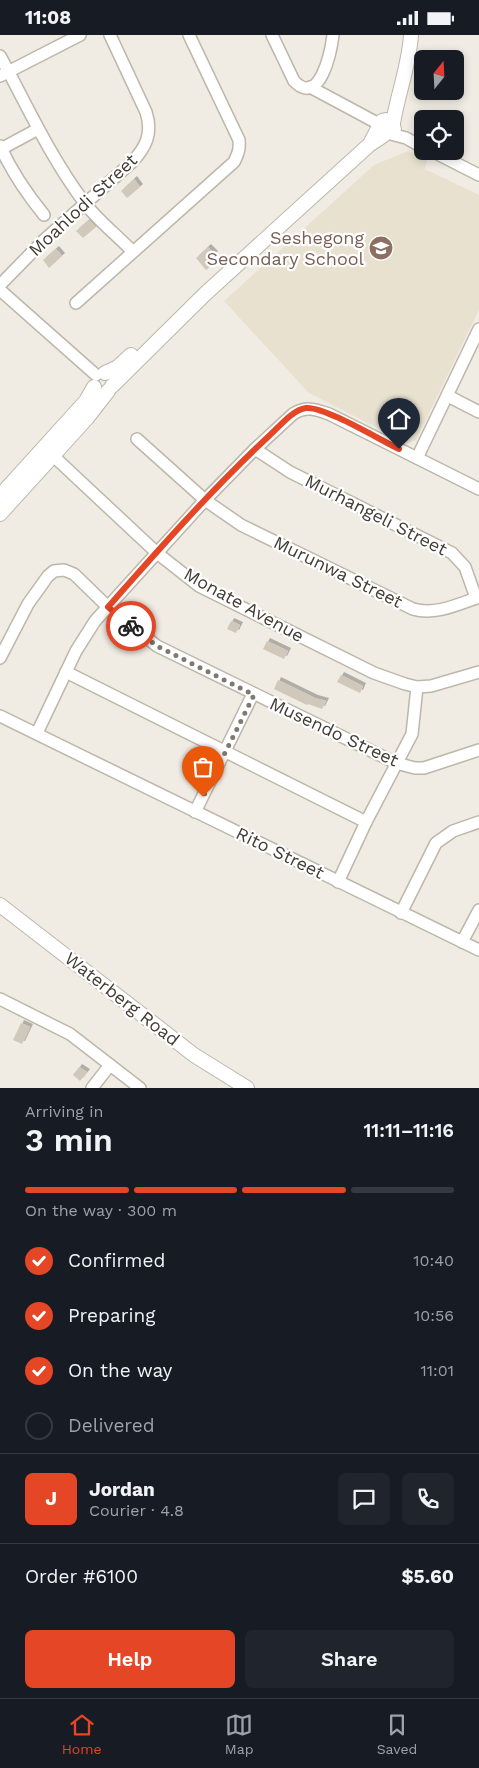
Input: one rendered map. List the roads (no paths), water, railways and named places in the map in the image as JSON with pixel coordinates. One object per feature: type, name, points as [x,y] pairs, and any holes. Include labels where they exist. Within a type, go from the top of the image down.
[{"type":"street","points":[[4,74],[80,35]]},
{"type":"street","name":"Moahlodi Street","points":[[0,285],[44,240],[139,155],[148,139],[150,131],[146,111],[110,35]]},
{"type":"street","points":[[76,303],[234,161],[239,151],[239,140],[189,35]]},
{"type":"street","points":[[272,35],[294,81],[414,142]]},
{"type":"street","points":[[306,87],[316,84],[326,67],[333,35]]},
{"type":"street","points":[[0,497],[87,418],[110,389],[205,294],[369,145],[386,127],[396,104],[408,63],[411,35]]},
{"type":"street","points":[[0,56],[4,74],[85,204],[132,251]]},
{"type":"street","points":[[38,129],[1,148],[13,174],[44,215]]},
{"type":"street","points":[[450,160],[479,175]]},
{"type":"street","points":[[0,290],[99,378],[101,392],[110,389]]},
{"type":"street","points":[[0,514],[49,452],[86,401],[99,378],[122,364],[154,334],[205,294]]},
{"type":"street","points":[[417,458],[478,333]]},
{"type":"street","points":[[448,396],[479,412]]},
{"type":"street","points":[[37,733],[84,637],[95,621],[205,500],[292,414],[306,408],[329,414],[479,489]]},
{"type":"street","name":"Murunwa Street","points":[[137,439],[205,500],[241,525],[413,609],[434,610],[478,597]]},
{"type":"street","name":"Murhangeli Street","points":[[255,449],[290,472],[452,553],[465,567],[478,597]]},
{"type":"street","name":"Monate Avenue","points":[[49,452],[157,553],[199,586],[374,673],[417,687],[431,686],[479,673]]},
{"type":"street","name":"Musendo Street","points":[[0,658],[28,604],[48,576],[58,569],[74,574],[108,607],[157,646],[396,763],[424,768],[479,750]]},
{"type":"street","points":[[66,672],[366,822]]},
{"type":"street","points":[[338,882],[366,822],[412,734],[417,687]]},
{"type":"street","points":[[196,813],[224,752],[254,695]]},
{"type":"street","name":"Rito Street","points":[[0,716],[479,950]]},
{"type":"street","points":[[401,913],[436,843],[453,831],[479,822]]},
{"type":"street","name":"Waterberg Road","points":[[0,905],[194,1055],[247,1088]]},
{"type":"street","points":[[462,942],[479,909]]},
{"type":"street","points":[[0,999],[70,1034],[140,1088]]},
{"type":"street","points":[[92,1088],[110,1065]]},
{"type":"place","name":"Seshegong Secondary School","points":[[381,248]]}]
